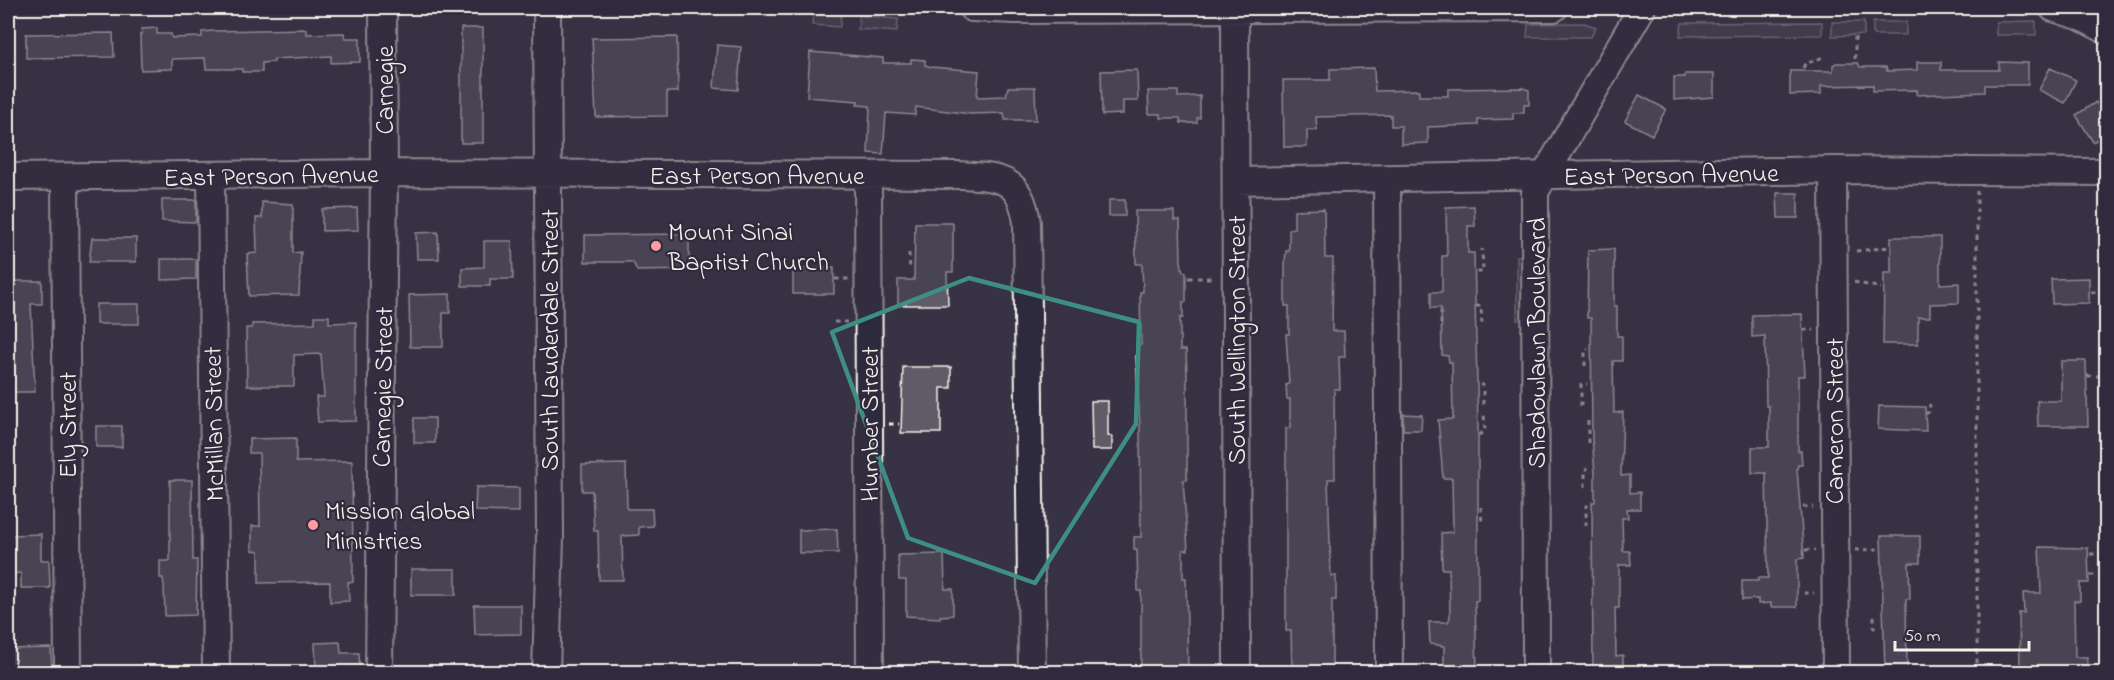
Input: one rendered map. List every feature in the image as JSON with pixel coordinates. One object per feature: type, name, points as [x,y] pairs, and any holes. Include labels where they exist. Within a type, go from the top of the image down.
[{"type":"street","name":"Carnegie","points":[[382,8],[384,173]]},
{"type":"street","name":"South Lauderdale Street","points":[[546,672],[550,537],[548,8]]},
{"type":"street","points":[[972,8],[1014,10],[1554,8]]},
{"type":"street","name":"South Wellington Street","points":[[1234,8],[1237,672]]},
{"type":"street","name":"Shadowlawn Boulevard","points":[[1536,672],[1535,192],[1542,177],[1556,160],[1642,8]]},
{"type":"street","points":[[2053,8],[2081,12],[2106,30]]},
{"type":"street","name":"East Person Avenue","points":[[1236,181],[1833,171],[2106,172]]},
{"type":"street","name":"Cameron Street","points":[[1833,171],[1836,672]]},
{"type":"street","name":"Carnegie Street","points":[[378,672],[384,173]]},
{"type":"street","name":"East Person Avenue","points":[[8,177],[548,173],[959,175],[1001,179],[1018,191],[1025,205],[1028,237],[1032,672]]},
{"type":"street","name":"McMillan Street","points":[[211,176],[216,672]]},
{"type":"street","name":"Humber Street","points":[[868,176],[870,672]]},
{"type":"street","name":"Ely Street","points":[[65,178],[68,672]]},
{"type":"street","points":[[1387,179],[1389,672]]},
{"type":"path","points":[[1855,37],[1855,59]]},
{"type":"path","points":[[1803,68],[1805,64],[1826,56]]},
{"type":"path","points":[[1977,672],[1975,498],[1978,171]]},
{"type":"path","points":[[1859,251],[1890,247]]},
{"type":"path","points":[[1477,272],[1483,272],[1482,249]]},
{"type":"path","points":[[909,253],[910,270]]},
{"type":"path","points":[[1188,278],[1213,278]]},
{"type":"path","points":[[835,279],[853,279]]},
{"type":"path","points":[[1846,282],[1881,288]]},
{"type":"path","points":[[2091,292],[2106,292]]},
{"type":"path","points":[[1476,306],[1481,306],[1482,325]]},
{"type":"path","points":[[1441,310],[1441,324]]},
{"type":"path","points":[[834,322],[853,322]]},
{"type":"path","points":[[1803,330],[1818,330]]},
{"type":"path","points":[[1585,366],[1585,350],[1588,349]]},
{"type":"path","points":[[2087,376],[2105,376]]},
{"type":"path","points":[[1581,406],[1581,384],[1587,384]]},
{"type":"path","points":[[1480,385],[1483,385],[1483,407]]},
{"type":"path","points":[[1925,414],[1929,412],[1930,404]]},
{"type":"path","points":[[1479,435],[1485,431],[1484,412]]},
{"type":"path","points":[[1588,421],[1588,443]]},
{"type":"path","points":[[887,424],[899,424]]},
{"type":"path","points":[[1585,487],[1585,469],[1588,469]]},
{"type":"path","points":[[1586,526],[1586,506],[1589,506]]},
{"type":"path","points":[[1481,507],[1482,525]]},
{"type":"path","points":[[1803,507],[1818,507]]},
{"type":"path","points":[[1856,550],[1880,549]]},
{"type":"path","points":[[1805,550],[1818,550]]},
{"type":"path","points":[[2090,554],[2105,554]]},
{"type":"path","points":[[2090,575],[2105,575]]},
{"type":"path","points":[[1804,593],[1819,593]]},
{"type":"path","points":[[1874,616],[1874,628],[1878,628]]},
{"type":"highlighted area","points":[[969,278],[1139,322],[1136,424],[1035,583],[908,538],[832,332]]},
{"type":"shaded area","points":[[813,13],[841,14],[840,27],[812,25]]},
{"type":"shaded area","points":[[859,15],[898,19],[897,32],[858,29]]},
{"type":"shaded area","points":[[2036,21],[2036,35],[1996,35],[1996,22]]},
{"type":"shaded area","points":[[1822,22],[1822,35],[1680,36],[1682,23]]},
{"type":"shaded area","points":[[1832,22],[1864,22],[1864,35],[1832,36]]},
{"type":"shaded area","points":[[1873,22],[1906,22],[1906,35],[1873,35]]},
{"type":"shaded area","points":[[1584,23],[1596,27],[1591,37],[1527,37],[1528,24]]},
{"type":"shaded area","points":[[1517,256],[1523,256],[1523,319],[1517,320]]},
{"type":"building","points":[[157,28],[157,34],[171,34],[172,38],[202,37],[202,32],[213,31],[306,29],[306,34],[344,33],[345,38],[360,38],[360,62],[331,63],[331,56],[274,59],[274,62],[262,63],[262,72],[242,72],[242,69],[206,69],[205,58],[172,59],[172,69],[141,70],[140,34],[142,34],[142,29]]},
{"type":"building","points":[[461,28],[483,28],[483,143],[461,143]]},
{"type":"building","points":[[113,33],[114,57],[26,58],[26,34]]},
{"type":"building","points":[[677,37],[678,92],[667,92],[667,116],[596,117],[592,38]]},
{"type":"building","points":[[717,45],[741,47],[738,90],[714,88]]},
{"type":"building","points":[[810,52],[883,58],[883,63],[911,63],[911,59],[925,60],[925,65],[931,67],[979,71],[977,97],[1006,96],[1008,87],[1035,87],[1036,120],[1005,120],[1004,113],[971,114],[916,107],[915,115],[886,113],[883,154],[868,153],[870,106],[857,105],[858,101],[807,97]]},
{"type":"building","points":[[1917,62],[1941,62],[1941,70],[1999,70],[1999,62],[2028,63],[2028,85],[1985,85],[1985,92],[1917,95],[1917,90],[1873,91],[1873,85],[1821,86],[1821,94],[1790,95],[1790,71],[1833,71],[1833,65],[1836,63],[1858,63],[1860,67],[1886,67],[1887,71],[1917,70]]},
{"type":"building","points":[[1374,68],[1375,91],[1419,90],[1419,96],[1448,96],[1448,89],[1523,88],[1529,90],[1529,105],[1524,105],[1524,113],[1513,113],[1513,119],[1478,120],[1478,125],[1428,127],[1428,143],[1401,144],[1401,126],[1391,126],[1391,115],[1316,117],[1317,130],[1307,130],[1307,147],[1284,147],[1283,80],[1330,80],[1330,69]]},
{"type":"building","points":[[2050,68],[2076,80],[2065,103],[2039,90]]},
{"type":"building","points":[[1137,70],[1138,101],[1123,101],[1123,114],[1102,115],[1101,71]]},
{"type":"building","points":[[1685,74],[1714,74],[1714,97],[1674,100],[1674,77],[1685,77]]},
{"type":"building","points":[[1148,91],[1178,91],[1178,97],[1200,96],[1200,118],[1197,118],[1197,123],[1181,123],[1180,118],[1161,118],[1161,114],[1149,114]]},
{"type":"building","points":[[1639,95],[1666,109],[1652,135],[1625,121]]},
{"type":"building","points":[[2096,102],[2100,109],[2106,106],[2106,134],[2093,142],[2076,115]]},
{"type":"building","points":[[1777,193],[1798,193],[1798,218],[1778,218]]},
{"type":"building","points":[[162,200],[196,200],[196,222],[162,221]]},
{"type":"building","points":[[1109,200],[1125,200],[1125,216],[1109,216]]},
{"type":"building","points":[[262,202],[293,204],[293,253],[301,252],[299,295],[249,296],[247,254],[257,253],[256,218],[262,218]]},
{"type":"building","points":[[1474,206],[1475,226],[1468,226],[1468,253],[1474,253],[1478,428],[1478,601],[1475,601],[1477,672],[1444,672],[1444,646],[1430,644],[1429,622],[1448,622],[1450,617],[1449,569],[1442,569],[1441,533],[1453,532],[1452,478],[1443,478],[1438,420],[1453,419],[1452,362],[1449,362],[1448,356],[1442,355],[1441,308],[1431,308],[1431,292],[1442,292],[1442,256],[1447,256],[1446,207]]},
{"type":"building","points":[[357,208],[358,230],[322,231],[322,209]]},
{"type":"building","points":[[1324,209],[1325,258],[1333,258],[1332,331],[1344,331],[1345,357],[1339,357],[1340,389],[1334,389],[1335,479],[1328,479],[1331,576],[1336,576],[1336,600],[1332,600],[1332,672],[1292,672],[1291,631],[1286,631],[1286,428],[1290,428],[1290,399],[1287,399],[1286,385],[1289,383],[1286,334],[1289,334],[1289,306],[1285,306],[1285,261],[1286,251],[1289,251],[1289,229],[1294,228],[1294,210]]},
{"type":"building","points":[[1135,211],[1174,211],[1174,220],[1180,220],[1181,261],[1183,272],[1186,272],[1186,302],[1183,302],[1183,318],[1180,318],[1180,350],[1186,350],[1187,375],[1187,480],[1183,480],[1188,550],[1183,550],[1183,578],[1186,578],[1188,672],[1141,672],[1141,591],[1138,591],[1137,550],[1134,550],[1134,537],[1141,537],[1140,427],[1136,356],[1138,356],[1138,345],[1141,345],[1140,292],[1143,292],[1142,264],[1136,264]]},
{"type":"building","points":[[915,223],[953,223],[953,272],[947,272],[948,305],[898,305],[898,280],[914,280]]},
{"type":"building","points":[[438,232],[439,259],[417,259],[416,233]]},
{"type":"building","points":[[689,234],[689,270],[637,271],[633,262],[585,262],[585,235]]},
{"type":"building","points":[[1891,237],[1940,237],[1940,284],[1959,283],[1959,303],[1930,304],[1930,317],[1918,317],[1918,344],[1883,344],[1884,273],[1891,273]]},
{"type":"building","points":[[92,238],[136,238],[136,262],[89,262]]},
{"type":"building","points":[[484,241],[512,241],[513,279],[490,279],[490,286],[462,286],[462,268],[484,267]]},
{"type":"building","points":[[1614,249],[1614,306],[1617,306],[1617,336],[1622,336],[1622,361],[1613,361],[1614,413],[1623,412],[1621,476],[1630,475],[1630,493],[1640,492],[1640,509],[1627,509],[1628,518],[1622,518],[1623,551],[1630,551],[1631,565],[1619,565],[1619,608],[1615,608],[1616,656],[1623,655],[1623,672],[1593,672],[1592,502],[1595,502],[1595,473],[1592,438],[1591,318],[1587,318],[1588,250]]},
{"type":"building","points":[[161,259],[196,259],[196,279],[161,280]]},
{"type":"building","points":[[834,268],[834,294],[793,294],[793,269]]},
{"type":"building","points":[[2089,278],[2089,303],[2052,304],[2051,279]]},
{"type":"building","points":[[8,281],[42,281],[42,304],[31,304],[35,392],[10,392],[9,365],[13,365],[12,304],[8,304]]},
{"type":"building","points":[[450,294],[450,313],[443,313],[443,347],[410,347],[409,295]]},
{"type":"building","points":[[96,304],[139,304],[139,324],[96,324]]},
{"type":"building","points":[[1802,314],[1805,376],[1798,376],[1798,451],[1801,451],[1802,465],[1798,465],[1797,469],[1804,558],[1797,559],[1797,607],[1771,607],[1771,603],[1758,604],[1758,599],[1742,600],[1742,581],[1758,581],[1758,578],[1768,578],[1766,473],[1752,473],[1752,447],[1769,447],[1765,336],[1752,337],[1752,315]]},
{"type":"building","points":[[315,316],[329,316],[329,323],[356,322],[356,421],[318,422],[316,397],[324,397],[321,354],[294,355],[294,386],[247,386],[246,328],[252,328],[252,324],[315,323]]},
{"type":"building","points":[[2061,361],[2086,361],[2088,426],[2038,426],[2037,401],[2061,401]]},
{"type":"building","points":[[903,367],[951,367],[951,388],[941,388],[941,433],[901,433]]},
{"type":"building","points":[[1091,401],[1108,401],[1108,436],[1112,436],[1112,450],[1092,450]]},
{"type":"building","points":[[1879,406],[1925,407],[1926,431],[1878,429]]},
{"type":"building","points":[[1403,414],[1422,415],[1421,430],[1403,430]]},
{"type":"building","points":[[414,418],[435,418],[435,443],[414,443]]},
{"type":"building","points":[[96,426],[122,426],[122,447],[96,447]]},
{"type":"building","points":[[296,438],[296,462],[352,461],[353,582],[348,582],[349,601],[330,602],[330,582],[259,583],[259,551],[252,550],[252,526],[260,526],[259,453],[249,453],[249,439]]},
{"type":"building","points":[[626,464],[627,509],[652,509],[653,526],[639,527],[639,535],[622,536],[623,580],[599,580],[598,531],[594,531],[592,491],[582,491],[582,465]]},
{"type":"building","points":[[170,480],[192,480],[193,560],[197,560],[196,615],[165,616],[160,561],[170,561]]},
{"type":"building","points":[[476,487],[519,488],[519,512],[475,511]]},
{"type":"building","points":[[837,529],[838,553],[799,553],[799,530]]},
{"type":"building","points":[[41,534],[41,560],[49,560],[50,588],[21,588],[21,573],[10,574],[8,539],[12,539],[11,535]]},
{"type":"building","points":[[1881,536],[1920,536],[1920,563],[1909,563],[1910,599],[1906,599],[1907,672],[1885,672]]},
{"type":"building","points":[[2039,547],[2088,548],[2089,583],[2080,583],[2080,601],[2074,601],[2075,657],[2087,657],[2087,671],[2020,670],[2019,613],[2024,613],[2023,593],[2041,593]]},
{"type":"building","points":[[944,554],[945,589],[953,589],[953,615],[940,616],[940,618],[906,616],[906,580],[899,580],[898,555]]},
{"type":"building","points":[[411,569],[456,569],[456,595],[411,595]]},
{"type":"building","points":[[474,605],[521,605],[521,634],[475,635]]},
{"type":"building","points":[[340,642],[341,653],[359,653],[360,672],[316,672],[315,643]]},
{"type":"building","points":[[51,648],[52,671],[8,672],[8,649]]},
{"type":"place","name":"Mount Sinai Baptist Church","points":[[656,246]]},
{"type":"place","name":"Mission Global Ministries","points":[[313,525]]}]
